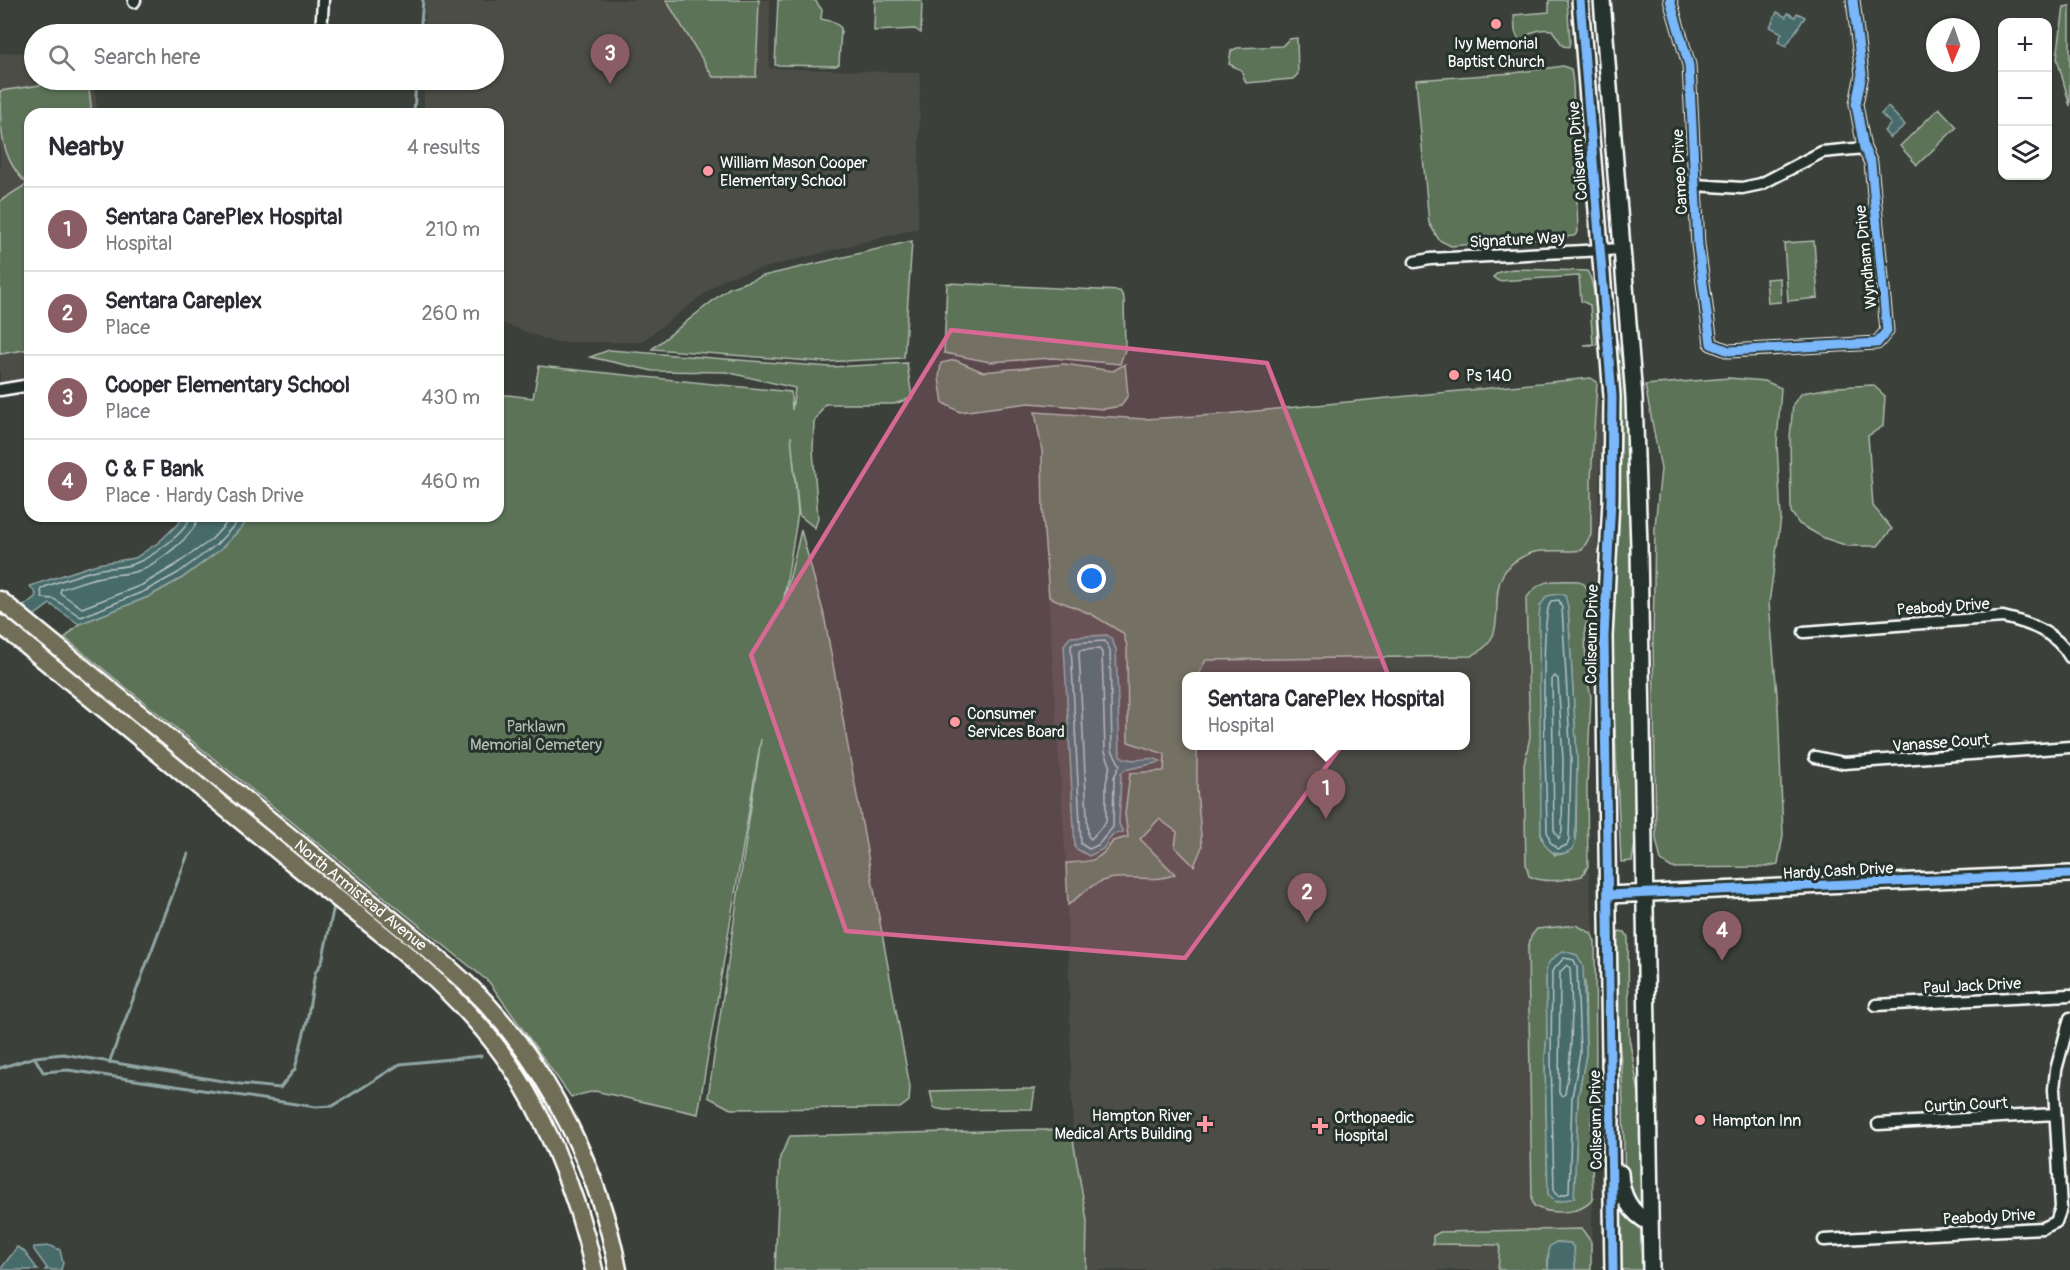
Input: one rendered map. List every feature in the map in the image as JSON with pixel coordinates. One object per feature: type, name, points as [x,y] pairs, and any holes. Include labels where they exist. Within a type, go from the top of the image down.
[{"type":"main road","name":"North Armistead Avenue","points":[[6,604],[424,946],[484,1002],[532,1063],[565,1118],[595,1186],[618,1270]]},
{"type":"main road","name":"North Armistead Avenue","points":[[0,624],[404,954],[472,1017],[508,1062],[544,1129],[576,1203],[594,1270]]},
{"type":"street","points":[[322,24],[323,0]]},
{"type":"street","name":"Coliseum Drive","points":[[1580,0],[1612,396],[1611,500],[1604,636],[1613,1270]]},
{"type":"street","points":[[1602,0],[1634,397],[1639,546],[1651,1270]]},
{"type":"street","name":"Cameo Drive","points":[[1670,0],[1689,65],[1698,245],[1711,344]]},
{"type":"street","name":"Wyndham Drive","points":[[1711,344],[1729,351],[1877,343],[1887,331],[1871,164],[1864,148],[1856,104],[1862,74],[1853,0]]},
{"type":"street","points":[[1695,185],[1742,188],[1761,184],[1822,152],[1864,148]]},
{"type":"street","name":"Signature Way","points":[[1414,262],[1430,259],[1622,249]]},
{"type":"street","points":[[0,390],[24,386]]},
{"type":"street","name":"Peabody Drive","points":[[1804,632],[2003,617],[2029,623],[2050,635],[2070,657]]},
{"type":"street","name":"Vanasse Court","points":[[1815,757],[1844,764],[2070,747]]},
{"type":"street","name":"Hardy Cash Drive","points":[[1608,895],[2070,874]]},
{"type":"street","name":"Paul Jack Drive","points":[[1875,1005],[2070,995]]},
{"type":"street","points":[[1608,1003],[1618,1084],[1621,1188],[1632,1209],[1640,1218],[1650,1223]]},
{"type":"street","name":"Peabody Drive","points":[[1824,1240],[2043,1228],[2056,1222],[2061,1209],[2055,1113],[2056,1070],[2070,1018]]},
{"type":"street","name":"Curtin Court","points":[[1878,1124],[2055,1113]]},
{"type":"highlighted area","points":[[951,330],[1267,363],[1390,680],[1185,958],[846,931],[751,655]]},
{"type":"shaded area","name":"William Mason Cooper Elementary School","points":[[425,0],[770,0],[769,68],[920,73],[918,228],[725,278],[641,342],[553,342],[504,323],[504,108],[424,108],[424,90],[504,90],[504,24],[425,24]]},
{"type":"shaded area","points":[[24,52],[24,90],[94,90],[97,108],[24,108],[24,381],[0,384],[0,53]]},
{"type":"shaded area","points":[[1591,378],[1597,382],[1601,417],[1596,585],[1585,628],[1586,675],[1591,696],[1587,785],[1588,866],[1596,964],[1596,1078],[1591,1119],[1593,1188],[1591,1270],[1086,1270],[1087,1221],[1073,1140],[1066,863],[1043,519],[1042,451],[1035,412],[1144,419],[1215,415]]},
{"type":"green space","points":[[666,0],[759,0],[756,77],[713,77]]},
{"type":"green space","points":[[778,0],[815,0],[822,10],[821,19],[834,22],[841,28],[839,64],[836,66],[775,65]]},
{"type":"green space","points":[[875,0],[922,0],[921,33],[915,29],[874,31]]},
{"type":"green space","points":[[1549,0],[1567,0],[1569,47],[1563,46],[1552,30],[1538,30],[1527,36],[1520,44],[1515,31],[1514,15],[1549,12]]},
{"type":"green space","points":[[2070,6],[2070,106],[2057,58],[2064,7]]},
{"type":"green space","points":[[1297,38],[1298,74],[1293,79],[1246,83],[1241,70],[1229,64],[1231,51],[1237,48],[1282,46],[1289,39]]},
{"type":"green space","points":[[1563,66],[1571,69],[1573,83],[1578,232],[1574,236],[1451,246],[1439,240],[1429,223],[1416,80],[1514,73]]},
{"type":"green space","points":[[24,87],[24,90],[89,90],[91,108],[24,108],[24,181],[11,164],[3,141],[0,91]]},
{"type":"green space","points":[[1939,108],[1957,127],[1917,165],[1900,146]]},
{"type":"green space","points":[[24,186],[24,350],[0,354],[0,201]]},
{"type":"green space","points":[[912,241],[904,358],[824,362],[652,349],[729,288],[763,276]]},
{"type":"green space","points":[[1814,241],[1818,298],[1788,301],[1784,243]]},
{"type":"green space","points":[[1513,269],[1587,271],[1597,318],[1597,345],[1584,345],[1593,344],[1590,305],[1581,301],[1579,276],[1498,281],[1493,277],[1499,272]]},
{"type":"green space","points":[[1780,278],[1781,302],[1768,303],[1766,279]]},
{"type":"green space","points":[[947,283],[1120,291],[1124,298],[1125,350],[1120,364],[1053,358],[990,362],[944,353]]},
{"type":"green space","points":[[1616,336],[1623,364],[1628,416],[1635,843],[1632,861],[1621,862],[1612,663],[1621,435]]},
{"type":"green space","name":"Parklawn Memorial Cemetery","points":[[609,350],[831,367],[907,363],[912,398],[894,404],[825,404],[814,422],[813,450],[818,518],[815,528],[799,515],[791,436],[798,513],[782,610],[801,530],[824,615],[910,1087],[909,1101],[900,1108],[731,1109],[708,1097],[761,739],[698,1114],[595,1091],[571,1097],[489,982],[65,638],[79,624],[148,597],[182,578],[221,549],[246,522],[504,522],[504,395],[533,398],[539,366],[791,392],[792,410],[795,388],[726,372],[653,371],[590,357]]},
{"type":"green space","points":[[955,360],[983,372],[1064,364],[1113,371],[1125,364],[1128,395],[1121,406],[1104,409],[1029,403],[960,412],[943,403],[939,378],[941,363]]},
{"type":"green space","points":[[1591,378],[1597,382],[1591,479],[1591,535],[1582,550],[1531,553],[1512,563],[1502,576],[1498,590],[1494,634],[1486,646],[1471,656],[1206,660],[1199,672],[1182,672],[1182,750],[1197,750],[1197,790],[1202,847],[1194,866],[1175,847],[1177,832],[1159,819],[1140,839],[1175,874],[1151,879],[1108,879],[1092,886],[1068,905],[1066,863],[1094,860],[1113,841],[1128,837],[1125,814],[1130,773],[1164,771],[1165,754],[1128,742],[1127,646],[1123,633],[1091,614],[1049,597],[1043,519],[1042,451],[1035,412],[1144,419],[1215,415]]},
{"type":"green space","points":[[1729,378],[1765,381],[1781,388],[1777,444],[1781,518],[1769,603],[1778,706],[1783,835],[1778,864],[1765,867],[1672,868],[1661,861],[1656,839],[1653,639],[1655,526],[1661,469],[1645,385]]},
{"type":"green space","points":[[1873,385],[1885,396],[1883,426],[1868,436],[1873,506],[1892,529],[1878,546],[1848,546],[1824,538],[1799,524],[1791,512],[1790,437],[1793,404],[1802,393],[1837,387]]},
{"type":"green space","points":[[1555,581],[1579,581],[1585,585],[1593,600],[1585,628],[1586,675],[1591,696],[1587,785],[1588,866],[1582,876],[1548,881],[1529,876],[1526,864],[1524,765],[1530,737],[1526,599],[1531,592],[1543,584]],"holes":[[[1540,606],[1568,607],[1577,760],[1576,831],[1571,848],[1560,855],[1555,855],[1541,838]]]},
{"type":"green space","points":[[1576,925],[1591,933],[1595,942],[1596,1078],[1591,1119],[1593,1199],[1574,1211],[1557,1212],[1541,1209],[1534,1206],[1532,1200],[1528,949],[1531,936],[1537,929]],"holes":[[[1557,955],[1585,982],[1586,1054],[1578,1097],[1574,1198],[1556,1202],[1548,1195],[1546,969]]]},
{"type":"green space","points":[[1619,931],[1625,932],[1628,937],[1629,1038],[1641,1105],[1643,1197],[1642,1202],[1637,1203],[1625,1184],[1622,1072],[1616,1009],[1616,951]]},
{"type":"green space","points":[[1035,1089],[1032,1109],[945,1110],[934,1108],[930,1091]]},
{"type":"green space","points":[[1062,1130],[1073,1140],[1087,1221],[1086,1270],[775,1270],[780,1157],[790,1136]]},
{"type":"green space","points":[[1619,1202],[1641,1230],[1643,1270],[1621,1270]]},
{"type":"green space","points":[[1582,1229],[1591,1242],[1591,1270],[1575,1270],[1574,1248],[1570,1243],[1556,1242],[1548,1256],[1548,1270],[1498,1270],[1500,1245],[1433,1244],[1433,1236],[1440,1232]]},
{"type":"water","points":[[1777,12],[1786,17],[1788,13],[1795,17],[1797,13],[1805,17],[1786,46],[1778,42],[1782,33],[1770,27]]},
{"type":"water","points":[[1888,107],[1905,125],[1890,138],[1884,131],[1891,124],[1881,114]]},
{"type":"water","points":[[180,522],[246,522],[221,549],[182,578],[148,597],[79,624],[50,604],[0,641],[0,625],[35,597],[36,594],[30,586],[97,564],[135,558],[159,542]]},
{"type":"water","points":[[1565,595],[1568,607],[1577,760],[1575,842],[1573,849],[1561,854],[1548,848],[1541,831],[1539,618],[1540,606],[1547,596]]},
{"type":"water","points":[[1107,635],[1116,649],[1120,755],[1130,759],[1153,759],[1161,762],[1124,770],[1121,774],[1119,824],[1123,832],[1112,835],[1103,849],[1089,856],[1075,848],[1064,645],[1070,637]]},
{"type":"water","points":[[1563,951],[1577,955],[1583,966],[1586,1054],[1578,1097],[1574,1198],[1556,1202],[1548,1195],[1546,969],[1550,961]]},
{"type":"water","points":[[1556,1242],[1570,1243],[1574,1248],[1575,1270],[1548,1270],[1549,1247]]},
{"type":"water","points":[[51,1246],[60,1250],[63,1263],[61,1270],[45,1270],[47,1268],[34,1250],[34,1247]]},
{"type":"water","points":[[17,1247],[24,1251],[38,1270],[0,1270]]},
{"type":"waterway","points":[[421,24],[423,0]]},
{"type":"waterway","points":[[414,108],[415,90]]},
{"type":"waterway","points":[[109,1063],[188,854]]},
{"type":"waterway","points":[[0,1068],[35,1057],[63,1054],[240,1084],[280,1088],[295,1069],[307,1021],[315,973],[322,962],[334,906]]},
{"type":"waterway","points":[[35,1058],[43,1072],[68,1070],[316,1107],[333,1106],[400,1064],[481,1056]]},
{"type":"cycle path","points":[[1580,0],[1612,396],[1611,500],[1604,636],[1613,1270]]},
{"type":"cycle path","points":[[1670,0],[1689,65],[1698,245],[1711,344],[1729,351],[1877,343],[1887,331],[1871,163],[1864,148],[1856,104],[1862,74],[1853,0]]},
{"type":"cycle path","points":[[1608,895],[2070,874]]},
{"type":"place","name":"Ivy Memorial Baptist Church","points":[[1496,24]]},
{"type":"place","name":"Cooper Elementary School","points":[[610,84]]},
{"type":"place","name":"William Mason Cooper Elementary School","points":[[708,171]]},
{"type":"place","name":"Ps 140","points":[[1454,375]]},
{"type":"place","name":"Consumer Services Board","points":[[955,722]]},
{"type":"place","name":"Sentara CarePlex Hospital","points":[[1326,819]]},
{"type":"place","name":"Sentara Careplex","points":[[1307,923]]},
{"type":"place","name":"C & F Bank","points":[[1722,961]]},
{"type":"place","name":"Hampton Inn","points":[[1700,1120]]},
{"type":"place","name":"Hampton River Medical Arts Building","points":[[1205,1124]]},
{"type":"place","name":"Orthopaedic Hospital","points":[[1320,1126]]}]
